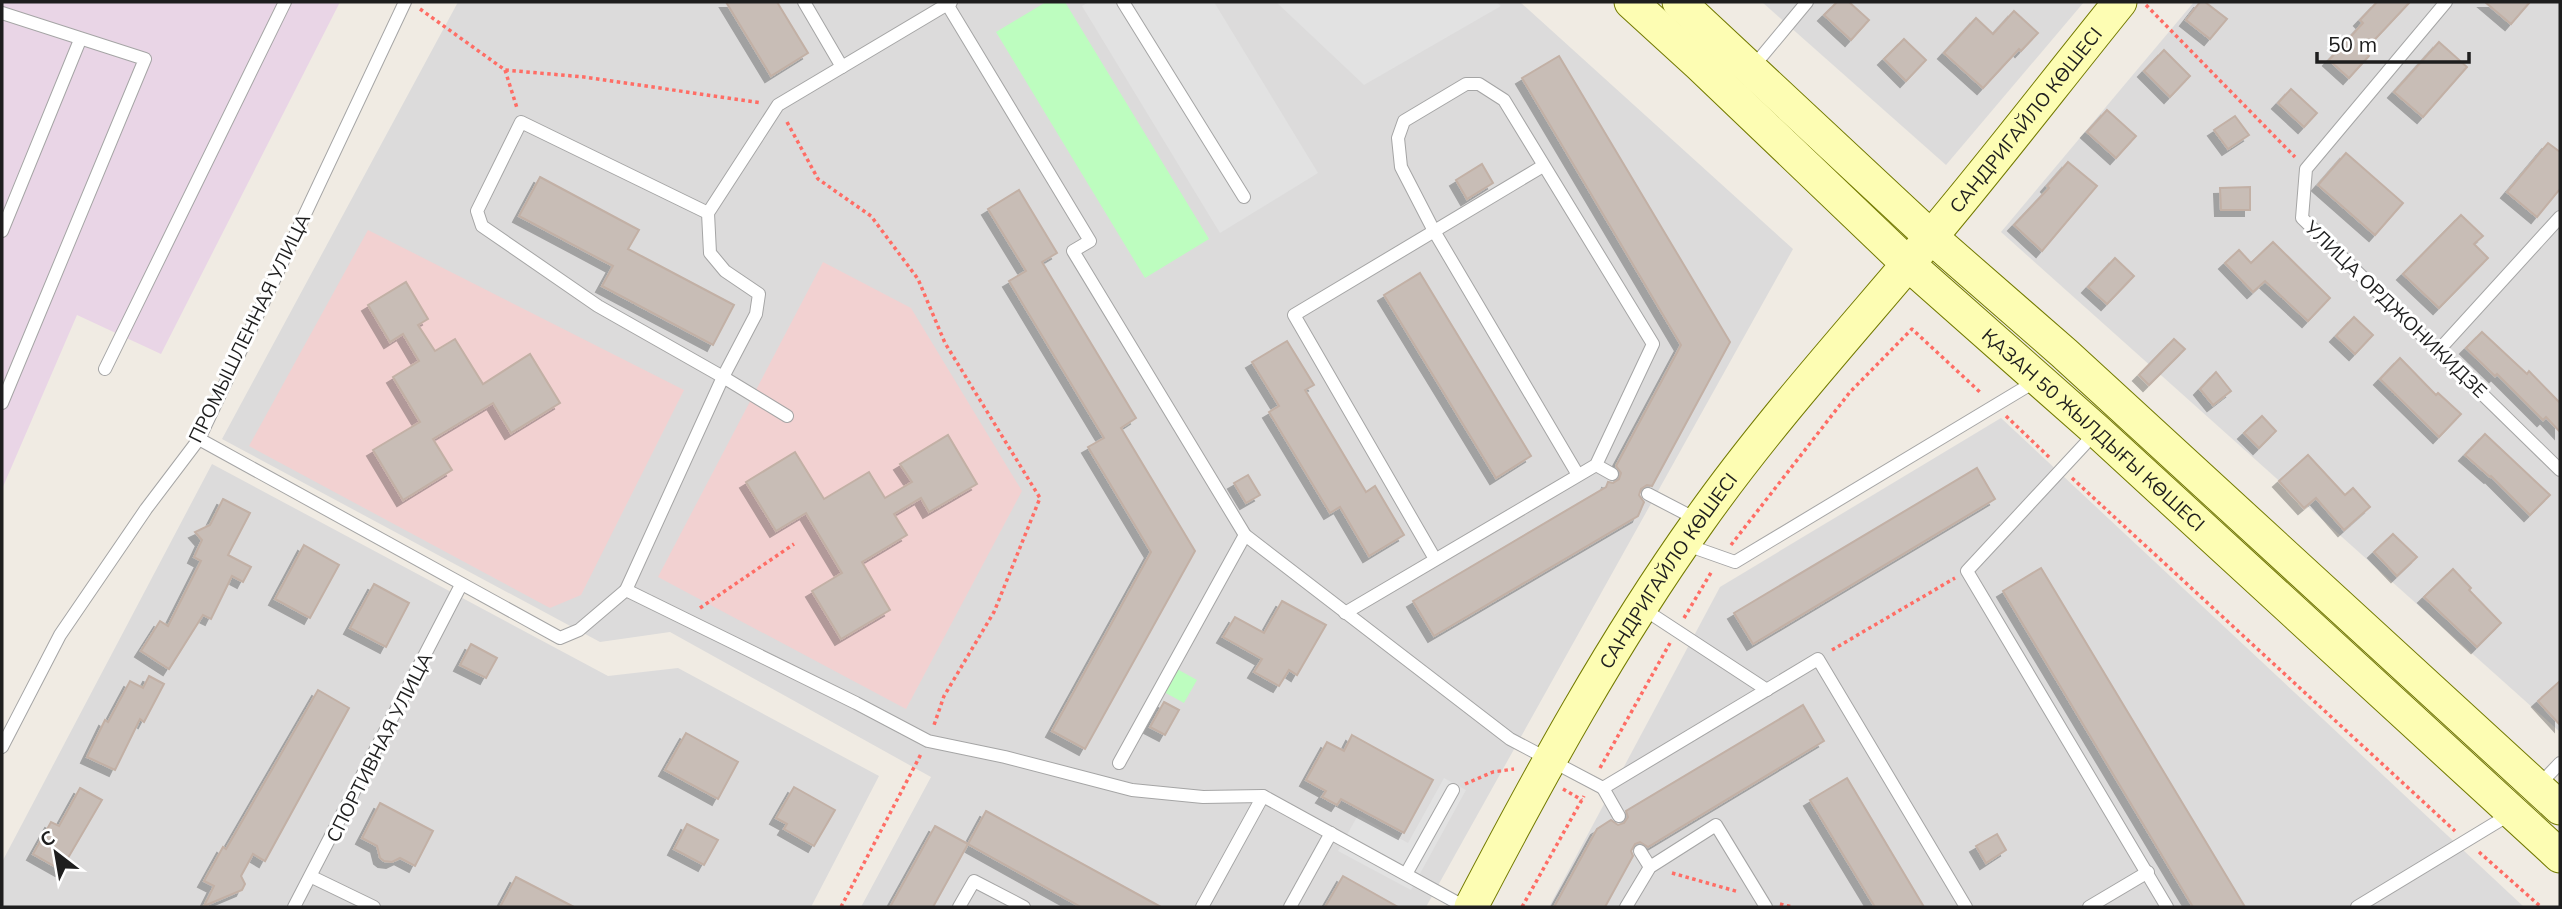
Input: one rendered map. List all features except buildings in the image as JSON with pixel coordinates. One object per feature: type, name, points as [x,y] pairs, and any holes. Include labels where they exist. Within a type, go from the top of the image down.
[{"type":"street","name":"ҚАЗАН 50 ЖЫЛДЫҒЫ КӨШЕСІ","points":[[1630,2],[1700,65],[1908,264],[2097,431],[2560,856]]},
{"type":"street","name":"ҚАЗАН 50 ЖЫЛДЫҒЫ КӨШЕСІ","points":[[1679,2],[1931,237],[2064,353],[2549,797]]},
{"type":"street","name":"САНДРИГАЙЛО КӨШЕСІ","points":[[1471,907],[1544,768],[1641,608],[1691,532],[1758,445],[1931,237],[2120,2]]},
{"type":"street","points":[[2512,813],[2549,797]]},
{"type":"lane","points":[[105,369],[285,2]]},
{"type":"lane","name":"ПРОМЫШЛЕННАЯ УЛИЦА","points":[[2,747],[60,635],[146,509],[199,439],[407,2]]},
{"type":"lane","points":[[804,2],[842,67]]},
{"type":"lane","points":[[1123,2],[1244,197]]},
{"type":"lane","points":[[1752,68],[1807,2]]},
{"type":"lane","points":[[2306,169],[2446,2]]},
{"type":"lane","points":[[199,439],[560,638],[579,630],[626,590],[723,377],[756,314],[759,295],[725,271],[710,253],[708,213],[778,105],[949,3],[1090,242],[1073,251],[1245,535],[1544,768],[1597,785],[1619,816]]},
{"type":"lane","points":[[2,403],[145,59],[3,18]]},
{"type":"lane","points":[[2,231],[80,40]]},
{"type":"lane","points":[[1345,613],[1596,465],[1653,344],[1504,100],[1479,83],[1466,84],[1404,121],[1398,138],[1401,167],[1434,231],[1578,475]]},
{"type":"lane","points":[[708,213],[521,122],[477,211],[482,226],[598,306],[788,416]]},
{"type":"lane","points":[[1435,559],[1294,315],[1543,166]]},
{"type":"lane","name":"УЛИЦА ОРДЖОНИКИДЗЕ","points":[[2306,169],[2302,218],[2560,470]]},
{"type":"lane","points":[[2438,351],[2560,216]]},
{"type":"lane","points":[[1648,494],[1722,557],[1735,562],[2039,379]]},
{"type":"lane","points":[[2097,431],[1967,571],[2167,907]]},
{"type":"lane","points":[[1596,465],[1612,474]]},
{"type":"lane","points":[[1119,763],[1245,535]]},
{"type":"lane","name":"СПОРТИВНАЯ УЛИЦА","points":[[294,907],[312,877],[461,585]]},
{"type":"lane","points":[[626,590],[928,741],[1005,757],[1132,790],[1203,797],[1264,796],[1465,907]]},
{"type":"lane","points":[[1641,608],[1767,690]]},
{"type":"lane","points":[[1597,785],[1818,659],[1966,907]]},
{"type":"lane","points":[[2549,797],[2560,762]]},
{"type":"lane","points":[[1406,874],[1453,790]]},
{"type":"lane","points":[[1202,907],[1264,796]]},
{"type":"lane","points":[[2357,907],[2512,813]]},
{"type":"lane","points":[[1626,907],[1650,867],[1716,825],[1763,903]]},
{"type":"lane","points":[[1290,907],[1331,834]]},
{"type":"lane","points":[[1640,851],[1650,867]]},
{"type":"lane","points":[[2089,907],[2148,872]]},
{"type":"lane","points":[[312,877],[374,907]]},
{"type":"lane","points":[[959,907],[974,881],[1024,907]]},
{"type":"path","points":[[407,2],[505,70],[584,77],[778,105],[818,179],[871,216],[918,279],[945,343],[1040,498],[994,612],[944,696],[928,741],[841,907]]},
{"type":"path","points":[[2142,2],[2306,169]]},
{"type":"path","points":[[505,70],[521,122]]},
{"type":"path","points":[[1522,907],[1597,785],[1701,587],[1850,392],[1912,329],[2466,841],[2541,907]]},
{"type":"path","points":[[684,618],[794,544]]},
{"type":"path","points":[[1818,659],[1967,571]]},
{"type":"path","points":[[1453,790],[1493,772],[1544,768]]},
{"type":"path","points":[[1650,867],[1763,903],[1792,907]]},
{"type":"shaded area","points":[[2,2],[340,2],[161,354],[77,315],[2,489]]},
{"type":"shaded area","points":[[458,2],[1520,2],[1793,249],[1426,907],[861,907],[931,777],[670,632],[600,642],[222,439]]},
{"type":"shaded area","points":[[1089,2],[1214,2],[1318,173],[1220,233],[1082,6]]},
{"type":"shaded area","points":[[1276,2],[1496,2],[1501,6],[1364,85]]},
{"type":"shaded area","points":[[1762,2],[2084,2],[1946,165]]},
{"type":"shaded area","points":[[2194,2],[2560,2],[2560,732],[2001,232]]},
{"type":"shaded area","points":[[368,230],[684,390],[581,595],[550,608],[249,446]]},
{"type":"shaded area","points":[[823,262],[911,308],[1022,491],[906,709],[658,577]]},
{"type":"shaded area","points":[[2001,418],[2524,907],[1549,907],[1720,587]]},
{"type":"shaded area","points":[[212,464],[608,676],[678,668],[879,776],[811,907],[2,907],[2,862]]},
{"type":"shaded area","points":[[1444,778],[1466,790],[1411,890],[1338,851],[1358,815],[1408,843]]},
{"type":"green space","points":[[1046,2],[1065,2],[1209,239],[1145,278],[996,32]]},
{"type":"green space","points":[[1177,669],[1197,680],[1184,703],[1164,692]]}]
